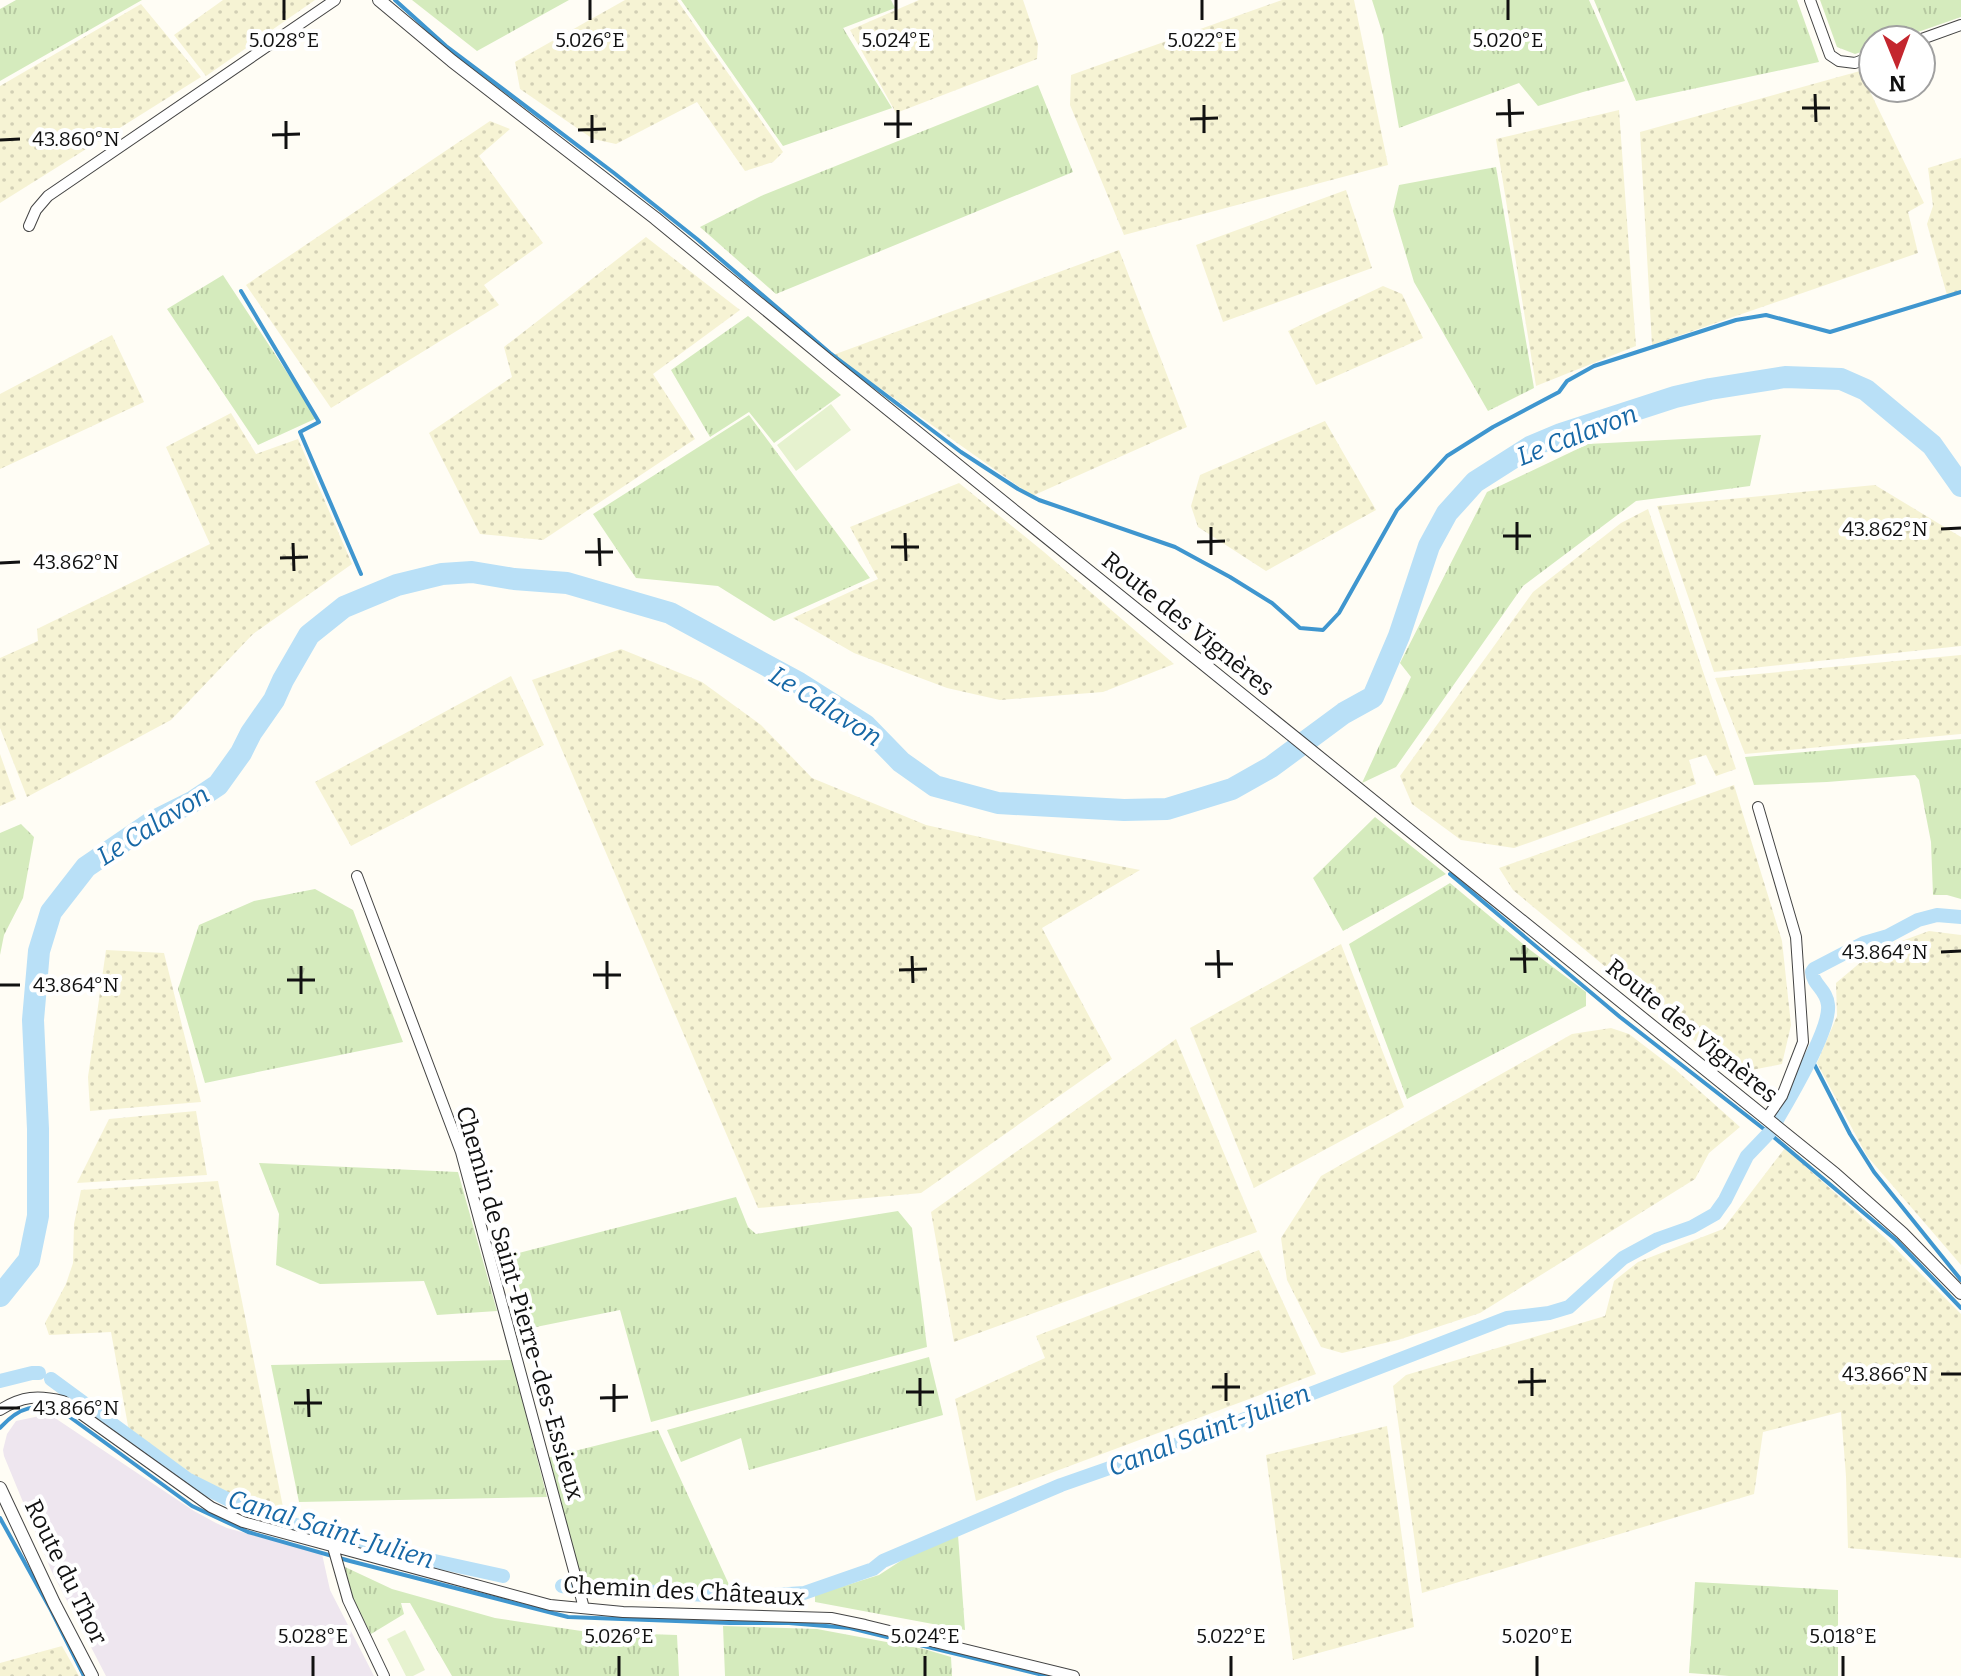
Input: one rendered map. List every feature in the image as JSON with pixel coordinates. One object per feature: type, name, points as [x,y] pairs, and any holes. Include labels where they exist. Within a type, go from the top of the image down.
[{"type":"street","points":[[29,226],[36,210],[48,196],[335,0]]},
{"type":"street","name":"Route des Vignères","points":[[379,0],[442,53],[665,226],[1835,1174],[1902,1233],[1961,1293]]},
{"type":"street","points":[[1810,0],[1830,55],[1839,61],[1857,62]]},
{"type":"street","points":[[1937,34],[1961,25]]},
{"type":"street","points":[[1758,807],[1796,937],[1803,1042],[1772,1124]]},
{"type":"street","name":"Chemin de Saint-Pierre-des-Essieux","points":[[357,876],[461,1152],[584,1608]]},
{"type":"street","name":"Chemin des Châteaux","points":[[0,1410],[23,1399],[43,1397],[63,1401],[211,1507],[243,1522],[550,1605],[623,1612],[831,1618],[1074,1676]]},
{"type":"street","name":"Route du Thor","points":[[0,1488],[92,1676]]},
{"type":"street","points":[[333,1547],[348,1600],[384,1676]]},
{"type":"shaded area","points":[[223,0],[315,0],[206,76],[174,35]]},
{"type":"shaded area","points":[[625,0],[677,0],[783,152],[773,162],[745,171],[697,102],[616,144],[593,139],[520,89],[515,62]]},
{"type":"shaded area","points":[[919,0],[1023,0],[1038,44],[1037,59],[896,113],[850,30]]},
{"type":"shaded area","points":[[1282,0],[1354,0],[1388,165],[1124,235],[1070,105],[1071,75]]},
{"type":"shaded area","points":[[141,4],[201,77],[0,203],[0,86]]},
{"type":"shaded area","points":[[1857,72],[1857,104],[1876,104],[1924,203],[1908,212],[1918,253],[1652,345],[1640,132]]},
{"type":"shaded area","points":[[1619,110],[1636,346],[1536,386],[1496,139]]},
{"type":"shaded area","points":[[490,121],[510,129],[479,156],[543,243],[484,285],[499,305],[331,408],[246,285]]},
{"type":"shaded area","points":[[1961,158],[1961,291],[1947,295],[1927,224],[1933,206],[1928,168]]},
{"type":"shaded area","points":[[1346,190],[1372,268],[1223,322],[1196,245]]},
{"type":"shaded area","points":[[646,237],[740,310],[653,374],[695,439],[543,540],[480,534],[429,433],[512,377],[504,347]]},
{"type":"shaded area","points":[[1119,250],[1187,427],[1032,496],[833,355]]},
{"type":"shaded area","points":[[1383,286],[1402,294],[1423,338],[1316,385],[1288,331]]},
{"type":"shaded area","points":[[112,335],[144,402],[0,469],[0,394]]},
{"type":"shaded area","points":[[231,413],[256,454],[298,439],[352,564],[253,634],[171,720],[27,797],[0,728],[0,658],[38,641],[37,629],[210,544],[166,447]]},
{"type":"shaded area","points":[[1325,421],[1376,510],[1266,571],[1198,527],[1191,506],[1200,475]]},
{"type":"shaded area","points":[[959,483],[1174,664],[1103,692],[1000,700],[947,688],[854,653],[793,618],[878,579],[850,527]]},
{"type":"shaded area","points":[[1875,485],[1961,537],[1961,646],[1714,672],[1657,506]]},
{"type":"shaded area","points":[[1648,509],[1736,769],[1716,776],[1706,755],[1689,760],[1696,784],[1514,848],[1461,840],[1412,804],[1400,776],[1533,592],[1621,523]]},
{"type":"shaded area","points":[[621,649],[702,682],[761,725],[812,778],[926,825],[1140,870],[1042,928],[1112,1059],[921,1193],[758,1208],[532,680]]},
{"type":"shaded area","points":[[1961,655],[1961,734],[1745,754],[1715,678]]},
{"type":"shaded area","points":[[511,676],[544,745],[351,846],[315,782]]},
{"type":"shaded area","points":[[0,754],[16,799],[0,806]]},
{"type":"shaded area","points":[[1734,785],[1782,941],[1791,1025],[1782,1064],[1741,1072],[1695,1041],[1513,890],[1499,868]]},
{"type":"shaded area","points":[[1929,931],[1961,935],[1961,1265],[1867,1156],[1817,1063],[1837,1016],[1836,983],[1874,951]]},
{"type":"shaded area","points":[[1341,944],[1404,1107],[1254,1188],[1190,1028]]},
{"type":"shaded area","points":[[106,950],[164,953],[201,1102],[90,1111],[88,1077]]},
{"type":"shaded area","points":[[1611,1028],[1629,1034],[1676,1070],[1740,1127],[1709,1153],[1695,1179],[1480,1313],[1398,1340],[1342,1353],[1321,1347],[1287,1280],[1281,1238],[1321,1176],[1572,1034]]},
{"type":"shaded area","points":[[1176,1039],[1257,1232],[954,1342],[931,1212]]},
{"type":"shaded area","points":[[196,1111],[207,1175],[77,1183],[109,1119]]},
{"type":"shaded area","points":[[1785,1148],[1884,1237],[1961,1314],[1961,1558],[1848,1548],[1841,1412],[1763,1432],[1754,1494],[1422,1593],[1393,1386],[1406,1375],[1605,1316],[1614,1281],[1638,1262],[1723,1229]]},
{"type":"shaded area","points":[[218,1181],[284,1512],[213,1487],[130,1437],[111,1332],[49,1335],[45,1323],[66,1284],[73,1263],[74,1224],[81,1190]]},
{"type":"shaded area","points":[[1259,1250],[1316,1374],[976,1501],[955,1399],[1045,1358],[1036,1336]]},
{"type":"shaded area","points":[[49,1414],[216,1523],[322,1554],[330,1590],[374,1676],[106,1676],[51,1570],[4,1456],[7,1434],[16,1421]]},
{"type":"shaded area","points":[[1387,1426],[1414,1627],[1293,1660],[1266,1455]]},
{"type":"shaded area","points":[[62,1646],[79,1676],[0,1676],[0,1663]]},
{"type":"green space","points":[[16,0],[142,0],[0,81],[0,9]]},
{"type":"green space","points":[[412,0],[569,0],[477,51]]},
{"type":"green space","points":[[681,0],[891,0],[895,8],[843,28],[892,108],[783,146]]},
{"type":"green space","points":[[1372,0],[1589,0],[1625,81],[1538,106],[1519,83],[1399,128],[1383,35]]},
{"type":"green space","points":[[1594,0],[1797,0],[1819,62],[1636,101]]},
{"type":"green space","points":[[1820,0],[1961,0],[1961,17],[1937,25],[1857,24],[1857,53],[1837,47]]},
{"type":"green space","points":[[1038,85],[1073,172],[776,294],[700,227],[761,196]]},
{"type":"green space","points":[[1496,167],[1534,388],[1488,411],[1414,282],[1393,211],[1399,185]]},
{"type":"green space","points":[[223,275],[317,418],[258,445],[167,309]]},
{"type":"green space","points":[[748,316],[841,395],[774,443],[749,412],[710,437],[671,370]]},
{"type":"green space","points":[[831,404],[851,430],[796,471],[777,445]]},
{"type":"green space","points":[[749,415],[870,578],[774,621],[718,586],[636,578],[593,514]]},
{"type":"green space","points":[[1761,435],[1750,486],[1636,501],[1523,586],[1396,767],[1362,783],[1411,677],[1400,663],[1487,492],[1588,444]]},
{"type":"green space","points":[[1961,739],[1961,899],[1933,895],[1931,842],[1919,780],[1915,775],[1754,785],[1745,757]]},
{"type":"green space","points":[[1375,817],[1446,874],[1343,931],[1313,878]]},
{"type":"green space","points":[[21,824],[34,837],[23,898],[4,935],[0,955],[0,833]]},
{"type":"green space","points":[[1450,883],[1586,992],[1586,1006],[1407,1099],[1349,944]]},
{"type":"green space","points":[[315,889],[353,910],[403,1042],[205,1083],[178,989],[199,925],[254,901]]},
{"type":"green space","points":[[259,1163],[458,1172],[497,1311],[437,1315],[424,1281],[320,1284],[276,1265],[279,1214]]},
{"type":"green space","points":[[736,1197],[748,1227],[756,1234],[898,1211],[912,1228],[927,1347],[651,1422],[620,1310],[521,1330],[503,1257]]},
{"type":"green space","points":[[929,1357],[943,1415],[749,1470],[741,1438],[681,1462],[667,1430]]},
{"type":"green space","points":[[512,1360],[547,1497],[299,1502],[271,1365]]},
{"type":"green space","points":[[658,1430],[731,1589],[582,1582],[547,1458]]},
{"type":"green space","points":[[958,1535],[965,1630],[815,1602],[815,1595],[879,1575],[916,1551]]},
{"type":"green space","points":[[345,1567],[392,1589],[495,1618],[588,1632],[677,1635],[679,1676],[452,1676],[410,1603],[401,1603],[404,1614],[371,1634],[353,1599]]},
{"type":"green space","points":[[1695,1582],[1838,1590],[1838,1676],[1689,1673]]},
{"type":"green space","points":[[723,1626],[817,1629],[924,1649],[951,1657],[952,1676],[725,1676]]},
{"type":"green space","points":[[405,1630],[425,1670],[413,1676],[406,1676],[387,1639]]},
{"type":"waterway","points":[[395,0],[446,46],[697,239],[830,353],[961,452],[1039,500],[1175,547],[1272,603],[1300,628],[1323,630],[1339,613],[1397,510],[1447,456],[1559,392],[1567,381],[1594,366],[1736,320],[1766,315],[1830,332],[1961,292]]},
{"type":"waterway","points":[[241,291],[319,422],[300,432],[361,574]]},
{"type":"waterway","name":"Le Calavon","points":[[0,1296],[29,1260],[38,1216],[33,1020],[39,951],[51,912],[86,867],[152,822],[218,785],[274,700],[309,635],[344,607],[397,585],[442,574],[472,572],[567,583],[670,613],[799,683],[865,725],[901,762],[935,786],[998,803],[1124,810],[1167,809],[1232,789],[1271,767],[1344,713],[1373,697],[1399,636],[1429,546],[1447,513],[1475,482],[1530,447],[1561,434],[1675,397],[1710,389],[1785,377],[1841,379],[1866,390],[1932,445],[1961,486]]},
{"type":"waterway","points":[[1450,874],[1620,1017],[1769,1133],[1896,1240],[1961,1308]]},
{"type":"waterway","name":"Canal Saint-Julien","points":[[1777,1120],[1808,1063],[1827,1016],[1827,1000],[1813,977],[1814,969],[1918,920],[1937,915],[1961,917]]},
{"type":"waterway","points":[[1811,1058],[1850,1134],[1874,1172],[1961,1280]]},
{"type":"waterway","name":"Canal Saint-Julien","points":[[586,1588],[741,1597],[804,1593],[873,1569],[883,1561],[1061,1485],[1201,1436],[1507,1318],[1549,1313],[1569,1307],[1623,1258],[1715,1214],[1747,1156],[1769,1133]]},
{"type":"waterway","name":"Canal Saint-Julien","points":[[0,1381],[39,1373]]},
{"type":"waterway","name":"Canal Saint-Julien","points":[[51,1379],[187,1479],[235,1503],[292,1524],[398,1553],[503,1576]]},
{"type":"waterway","points":[[0,1428],[14,1415],[28,1408],[63,1412],[192,1506],[248,1532],[568,1617],[789,1623],[850,1628],[1047,1676]]},
{"type":"waterway","points":[[0,1518],[84,1676]]},
{"type":"waterway","name":"Canal Saint-Julien","points":[[562,1586],[574,1588]]}]
